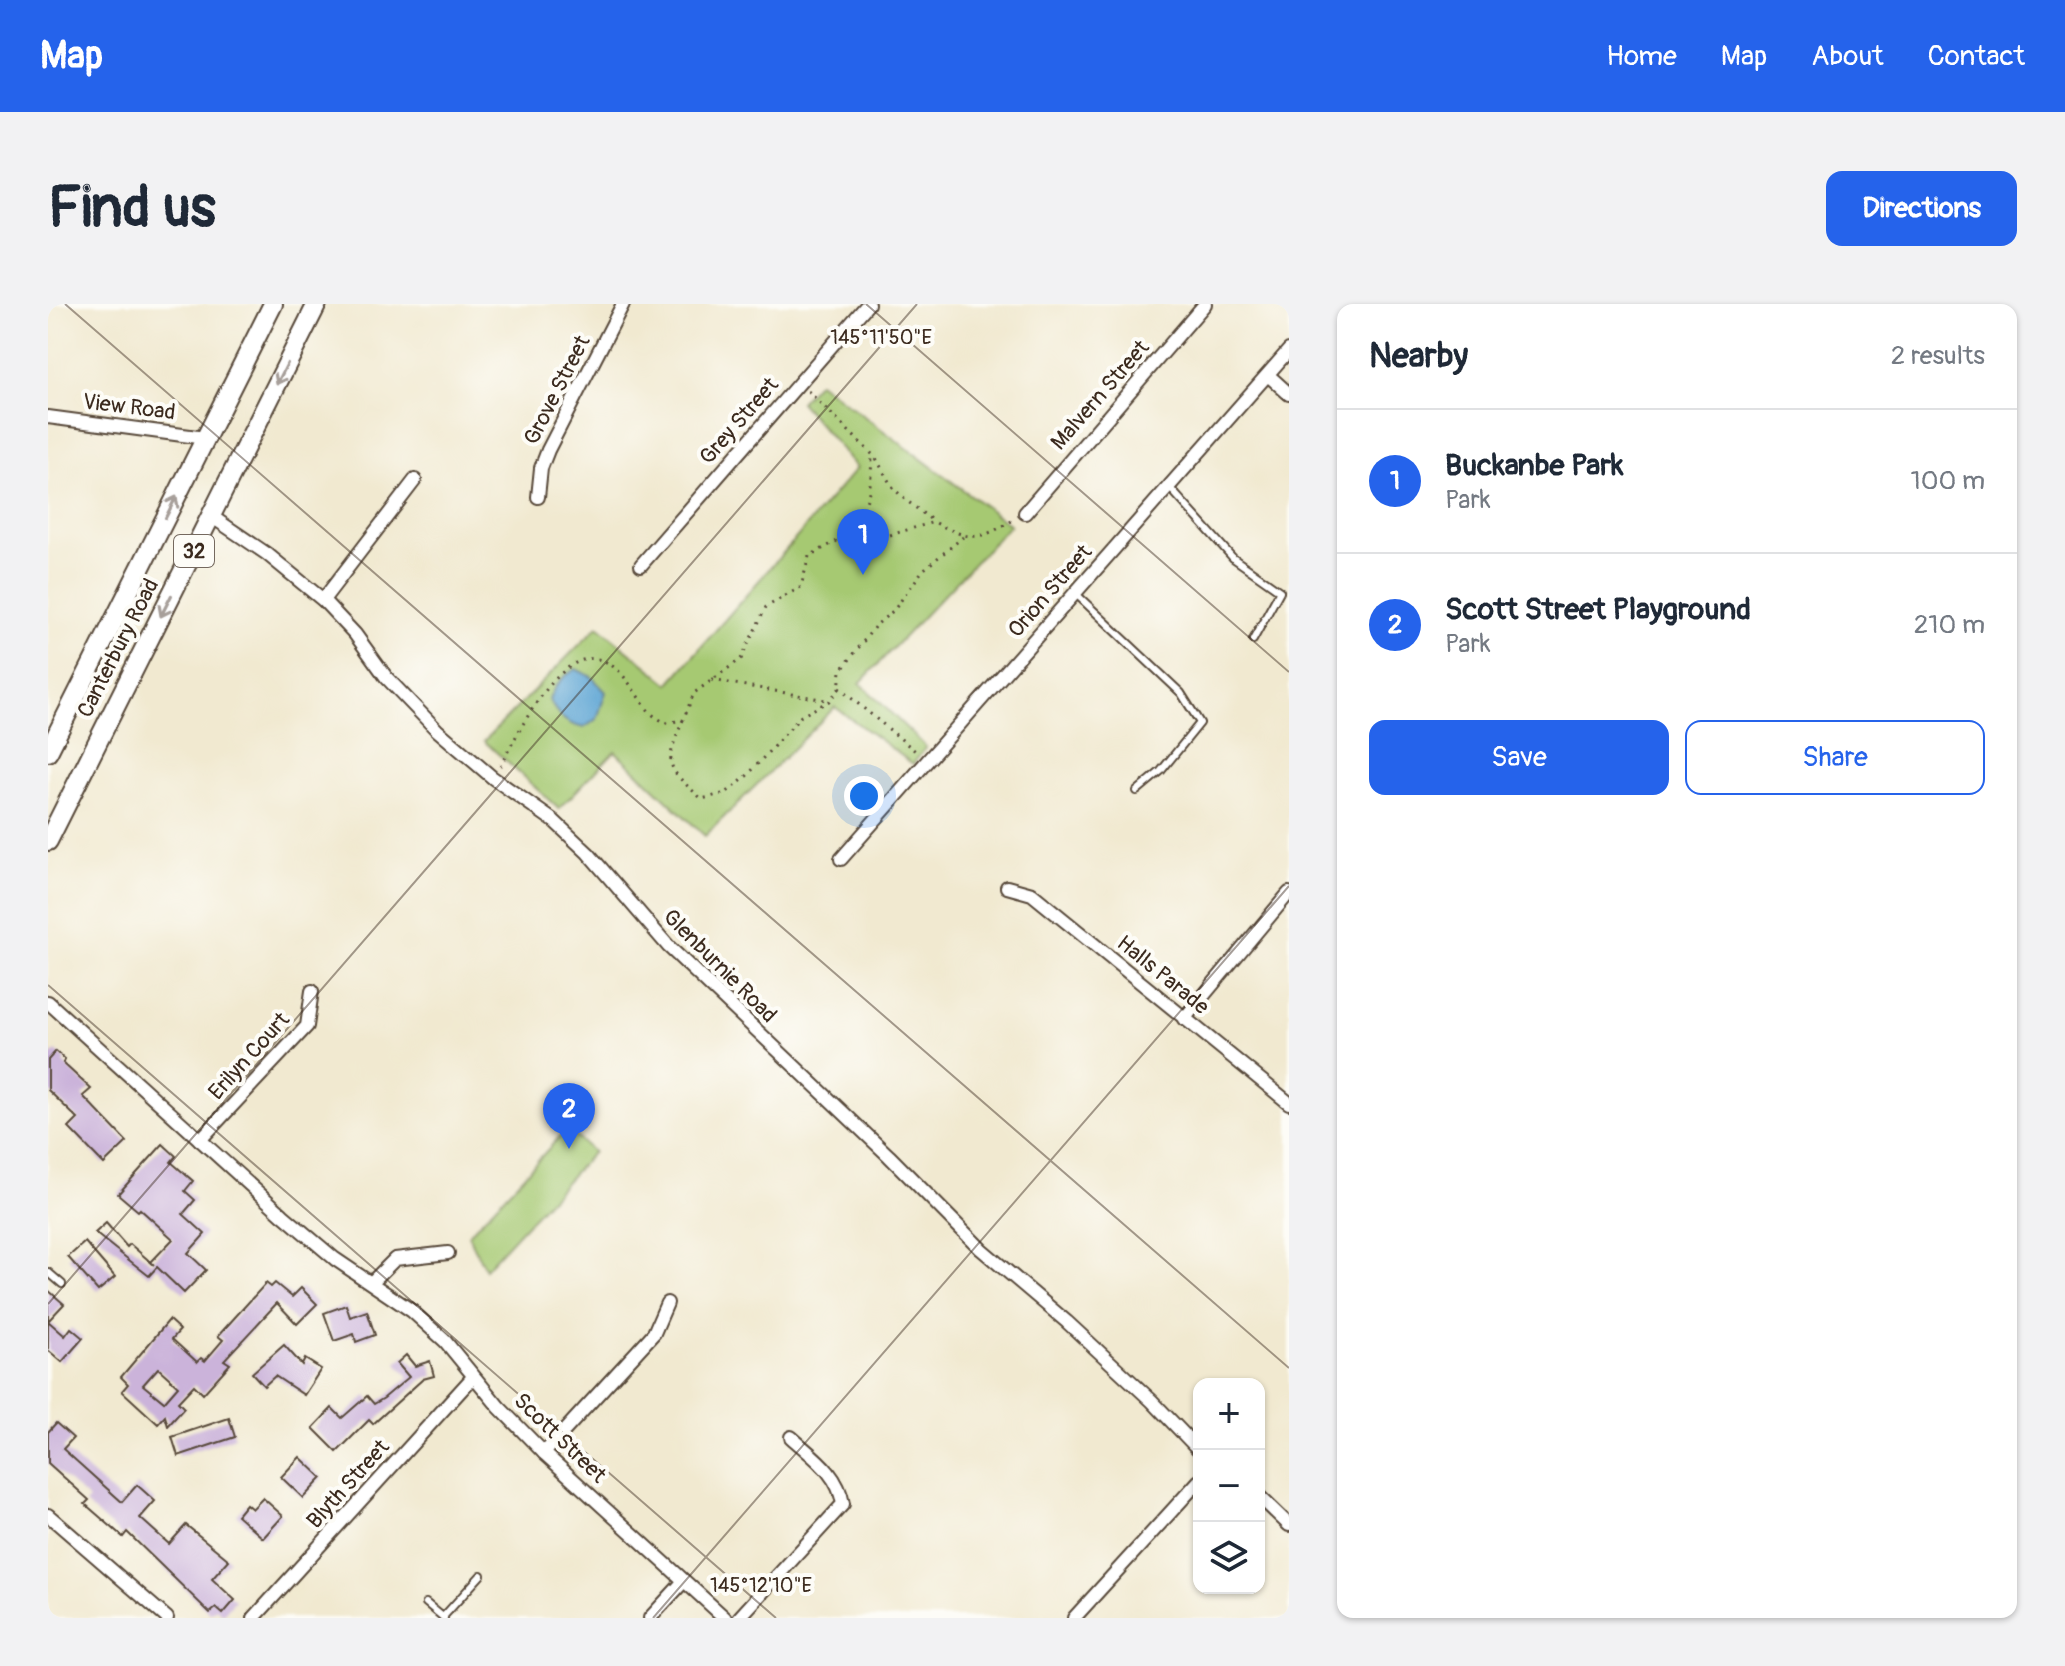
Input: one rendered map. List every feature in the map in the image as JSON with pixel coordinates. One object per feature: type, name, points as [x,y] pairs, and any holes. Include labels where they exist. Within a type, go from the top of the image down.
[{"type":"main road","name":"Canterbury Road","points":[[48,752],[273,304]]},
{"type":"main road","name":"Canterbury Road","points":[[48,841],[317,304]]},
{"type":"street","name":"Grove Street","points":[[538,497],[541,468],[548,450],[623,304]]},
{"type":"street","name":"Grey Street","points":[[641,565],[868,304]]},
{"type":"street","name":"Malvern Street","points":[[1025,513],[1205,304]]},
{"type":"street","name":"Orion Street","points":[[841,859],[1289,350]]},
{"type":"street","points":[[1268,375],[1289,394]]},
{"type":"street","name":"View Road","points":[[48,417],[205,438]]},
{"type":"street","points":[[323,600],[415,480]]},
{"type":"street","name":"Glenburnie Road","points":[[211,516],[323,600],[355,634],[386,677],[437,730],[493,778],[554,821],[588,853],[669,947],[889,1156],[981,1249],[1067,1322],[1193,1444]]},
{"type":"street","name":"Halls Parade","points":[[1007,887],[1032,894],[1289,1103]]},
{"type":"street","points":[[1184,1019],[1289,893]]},
{"type":"street","name":"Erilyn Court","points":[[200,1140],[307,1026],[312,991]]},
{"type":"street","name":"Scott Street","points":[[48,1002],[335,1259],[412,1311],[445,1341],[473,1377],[544,1453],[725,1618]]},
{"type":"street","points":[[372,1282],[395,1259],[448,1253]]},
{"type":"street","points":[[544,1453],[654,1333],[667,1303]]},
{"type":"street","name":"Blyth Street","points":[[254,1618],[473,1377]]},
{"type":"street","points":[[739,1618],[843,1504],[834,1476],[791,1437]]},
{"type":"street","points":[[1074,1618],[1193,1488]]},
{"type":"street","points":[[1265,1502],[1289,1525]]},
{"type":"street","points":[[48,1515],[167,1618]]},
{"type":"street","points":[[650,1618],[684,1581]]},
{"type":"lane","points":[[1170,487],[1233,558],[1280,591],[1253,640]]},
{"type":"lane","points":[[1075,593],[1181,693],[1200,723],[1161,771],[1137,791]]},
{"type":"lane","points":[[48,1272],[62,1284]]},
{"type":"lane","points":[[426,1603],[444,1618],[481,1575]]},
{"type":"path","points":[[800,383],[872,455],[902,497],[934,522],[963,537]]},
{"type":"path","points":[[872,455],[870,490],[864,509],[839,540],[809,556],[801,587],[766,607],[741,659],[694,693],[670,757],[674,773],[702,799],[726,793],[745,778],[801,716],[829,701],[838,690],[841,671],[875,626],[894,610],[923,570],[963,537],[990,534],[1025,513]]},
{"type":"path","points":[[839,540],[873,540],[934,522]]},
{"type":"path","points":[[493,778],[557,676],[579,659],[597,658],[611,664],[634,687],[650,713],[666,723],[683,720]]},
{"type":"path","points":[[712,680],[829,701]]},
{"type":"path","points":[[838,690],[928,762]]},
{"type":"green space","points":[[818,382],[1010,525],[860,683],[926,747],[913,764],[835,707],[705,836],[615,751],[559,809],[484,741],[598,626],[669,684],[857,468],[800,402]]},
{"type":"green space","points":[[567,1129],[593,1152],[485,1269],[468,1235]]},
{"type":"water","points":[[576,669],[592,677],[606,692],[597,719],[584,728],[563,718],[549,700],[560,682]]},
{"type":"building","points":[[56,1051],[65,1059],[63,1063],[91,1089],[83,1096],[127,1142],[104,1164],[69,1128],[78,1119],[48,1090],[48,1060]]},
{"type":"building","points":[[163,1144],[176,1156],[171,1162],[193,1181],[185,1191],[195,1200],[183,1214],[205,1234],[188,1253],[206,1270],[184,1293],[157,1267],[149,1276],[95,1233],[106,1223],[127,1247],[130,1244],[154,1265],[151,1262],[173,1239],[118,1194]]},
{"type":"building","points":[[85,1242],[115,1277],[98,1291],[68,1257]]},
{"type":"building","points":[[266,1283],[271,1287],[275,1283],[292,1297],[301,1288],[317,1304],[297,1324],[277,1303],[224,1360],[230,1364],[203,1394],[194,1385],[178,1402],[184,1408],[168,1426],[165,1416],[158,1424],[122,1391],[128,1384],[121,1377],[169,1320],[180,1330],[172,1339],[197,1362],[201,1358],[205,1361],[223,1340],[218,1336]],"holes":[[[158,1368],[178,1386],[164,1402],[143,1385]]]},
{"type":"building","points":[[48,1290],[64,1304],[48,1321]]},
{"type":"building","points":[[346,1305],[350,1317],[367,1311],[375,1335],[356,1342],[354,1334],[334,1341],[324,1313]]},
{"type":"building","points":[[48,1321],[65,1336],[71,1328],[83,1338],[62,1362],[48,1350]]},
{"type":"building","points":[[284,1345],[302,1365],[305,1359],[321,1369],[304,1395],[275,1376],[264,1386],[252,1373]]},
{"type":"building","points":[[406,1355],[415,1366],[430,1361],[434,1376],[423,1379],[373,1424],[369,1420],[337,1452],[313,1428],[332,1408],[342,1418],[367,1396],[374,1404],[384,1398],[409,1377],[397,1363]]},
{"type":"building","points":[[229,1418],[235,1437],[178,1456],[172,1437]]},
{"type":"building","points":[[56,1423],[73,1438],[63,1449],[122,1502],[137,1485],[155,1501],[140,1518],[169,1544],[186,1525],[229,1560],[212,1579],[235,1600],[223,1614],[216,1608],[210,1613],[127,1532],[123,1537],[85,1504],[89,1500],[48,1463],[48,1432]]},
{"type":"building","points":[[300,1457],[322,1478],[303,1498],[281,1477]]},
{"type":"building","points":[[263,1498],[283,1516],[263,1538],[237,1515],[246,1504],[252,1509]]},
{"type":"place","name":"Buckanbe Park","points":[[863,575]]},
{"type":"place","name":"Scott Street Playground","points":[[569,1149]]}]
